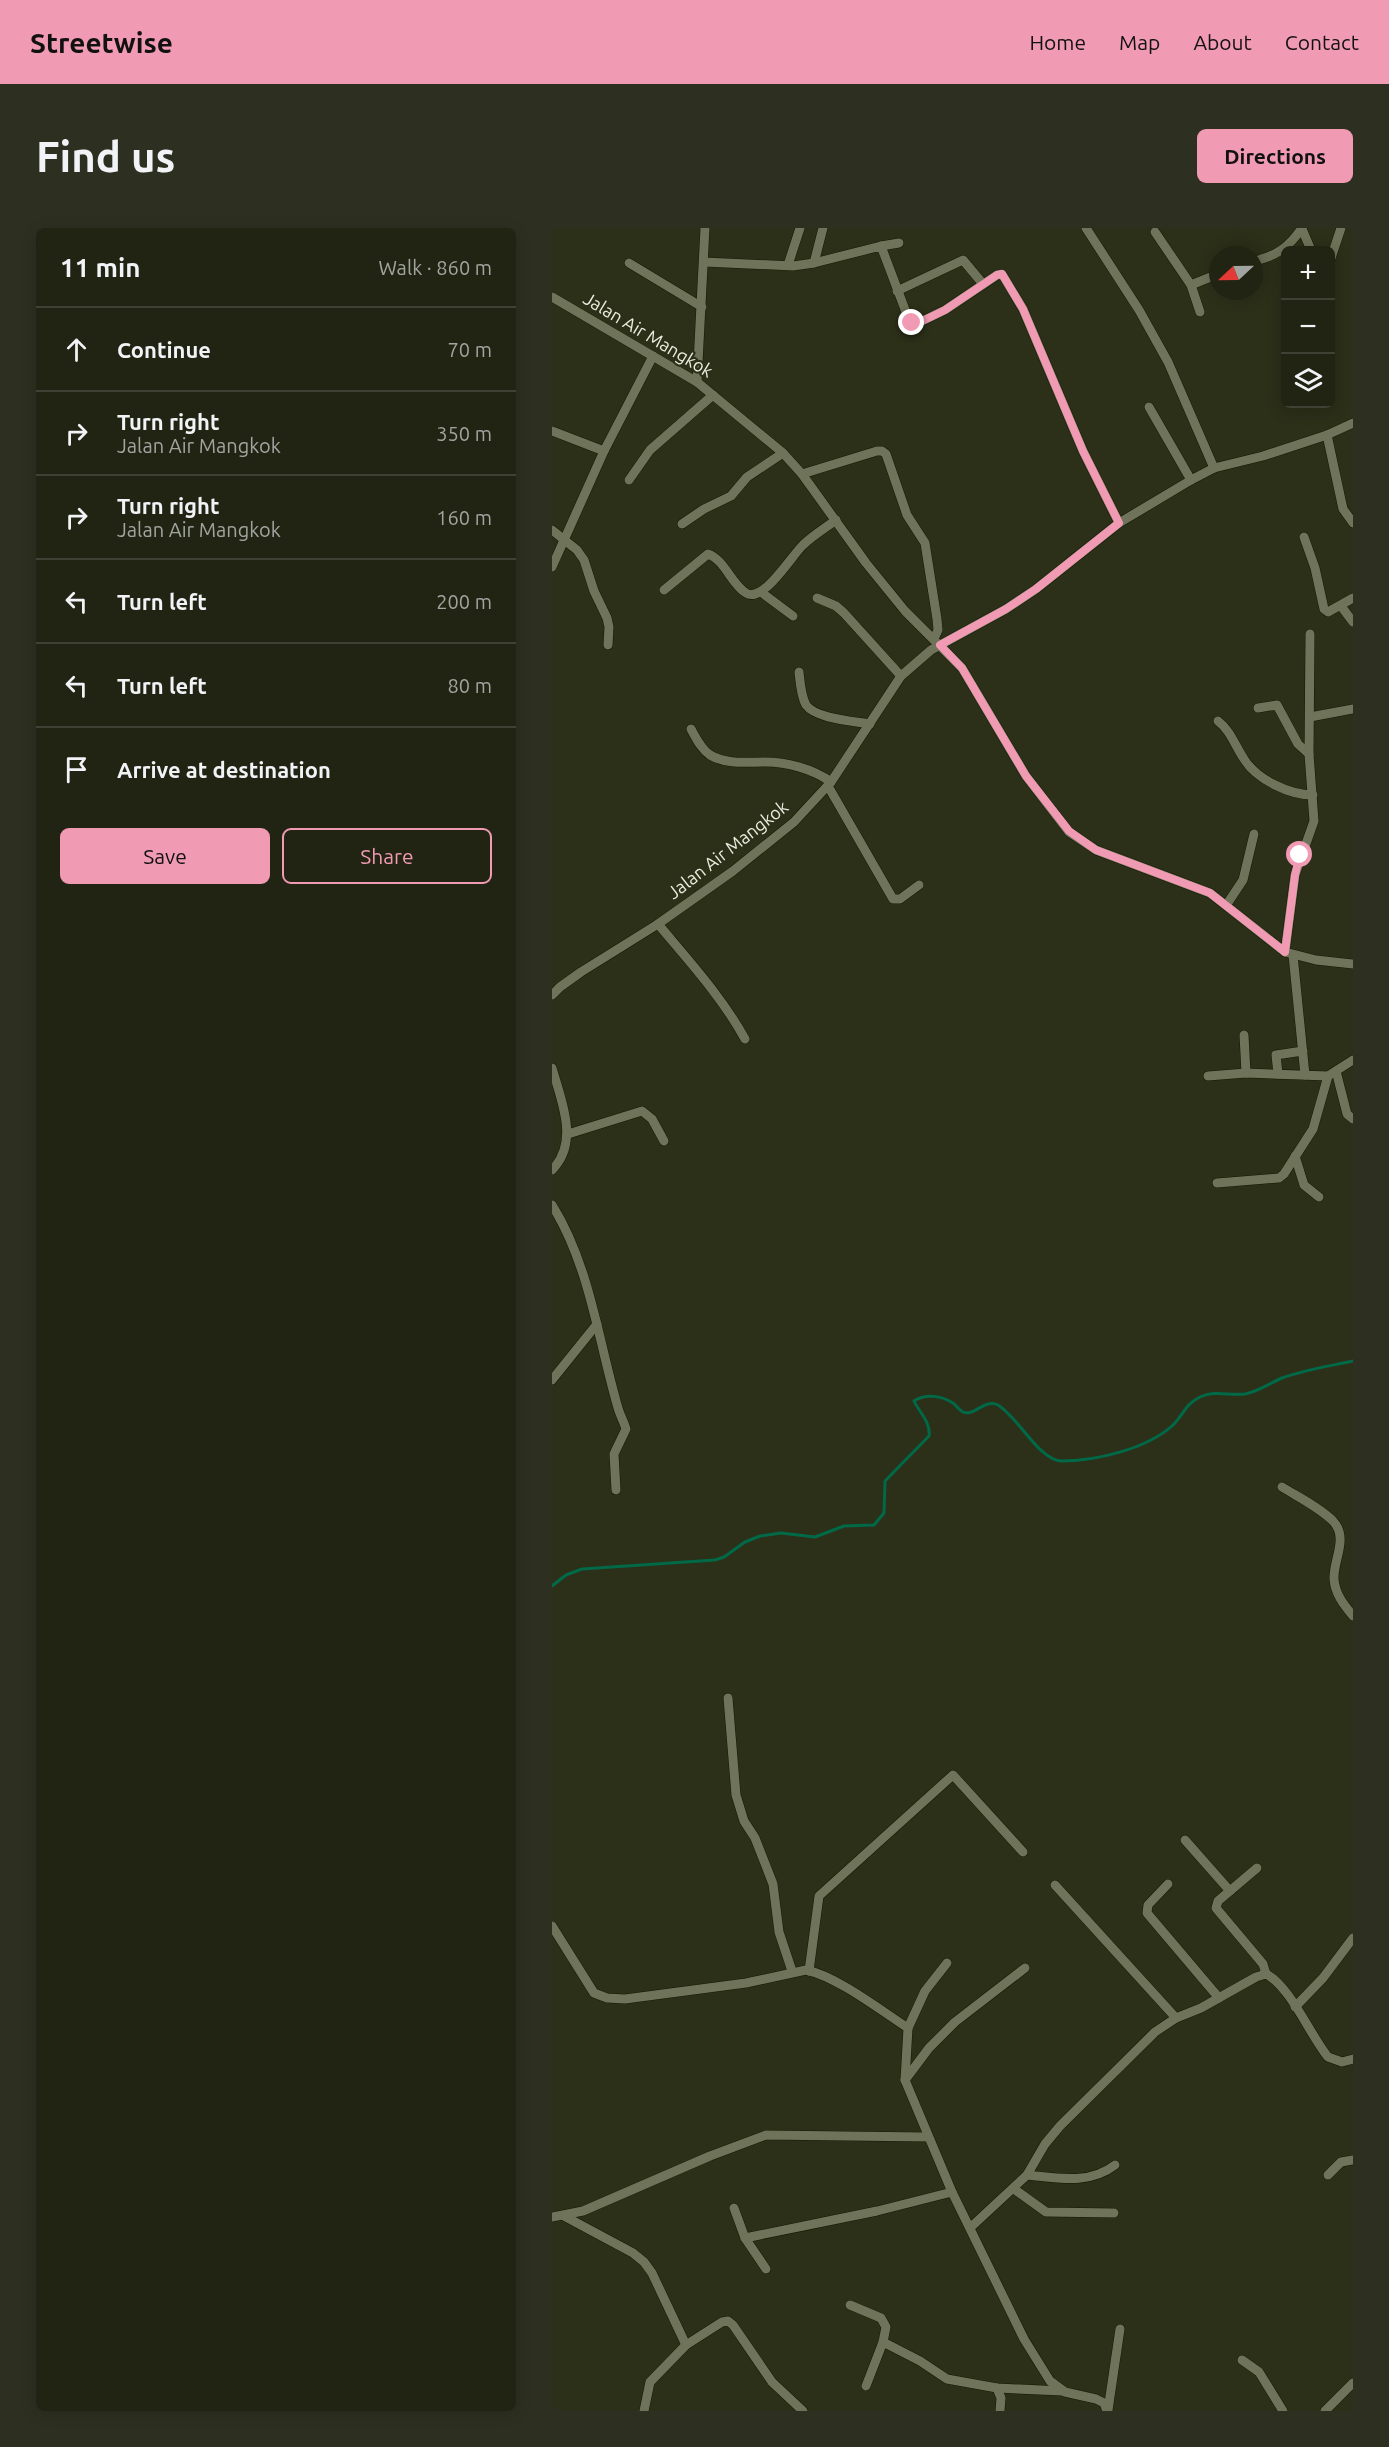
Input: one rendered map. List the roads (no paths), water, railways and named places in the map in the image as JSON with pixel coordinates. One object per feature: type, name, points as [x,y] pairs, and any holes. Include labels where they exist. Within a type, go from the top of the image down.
[{"type":"street","points":[[697,382],[705,228]]},
{"type":"street","points":[[788,265],[800,228]]},
{"type":"street","points":[[814,263],[823,228]]},
{"type":"street","points":[[1086,228],[1139,310],[1168,362],[1214,468]]},
{"type":"street","points":[[1263,258],[1277,254],[1286,248],[1302,228],[1309,246]]},
{"type":"street","points":[[1335,246],[1341,228]]},
{"type":"street","points":[[1155,232],[1191,285],[1200,312]]},
{"type":"street","points":[[704,262],[788,265],[814,263],[899,243]]},
{"type":"street","points":[[881,246],[909,320],[916,324],[945,310],[997,275],[1002,274],[1006,278],[1023,309],[1083,451],[1119,523]]},
{"type":"street","points":[[897,291],[963,261],[983,284]]},
{"type":"street","points":[[629,263],[702,306]]},
{"type":"street","points":[[1191,285],[1209,278]]},
{"type":"street","name":"Jalan Air Mangkok","points":[[552,297],[697,382],[783,453],[802,474],[866,563],[905,610],[962,668],[1026,776],[1069,831],[1096,850],[1210,893],[1289,953]]},
{"type":"street","points":[[552,567],[604,451],[653,356]]},
{"type":"street","points":[[628,480],[650,450],[713,395]]},
{"type":"street","points":[[1149,407],[1191,480]]},
{"type":"street","name":"Jalan Air Mangkok","points":[[552,995],[581,972],[658,924],[733,871],[794,822],[829,784],[901,676],[937,642],[1006,609],[1036,589],[1119,523],[1191,480],[1214,468],[1263,456],[1327,435],[1353,423]]},
{"type":"street","points":[[552,431],[604,451]]},
{"type":"street","points":[[1327,435],[1343,509],[1353,523]]},
{"type":"street","points":[[802,474],[877,451],[886,454],[907,515],[926,543],[937,619],[937,642]]},
{"type":"street","points":[[682,524],[704,508],[731,496],[747,477],[783,453]]},
{"type":"street","points":[[664,590],[708,554],[716,558],[745,593],[754,595],[761,592],[802,546],[836,520]]},
{"type":"street","points":[[552,530],[565,538],[584,560],[594,591],[607,618],[608,645]]},
{"type":"street","points":[[1304,537],[1315,568],[1324,609],[1333,612],[1353,598]]},
{"type":"street","points":[[761,592],[793,616]]},
{"type":"street","points":[[817,598],[836,606],[844,613],[901,676]]},
{"type":"street","points":[[1341,606],[1353,622]]},
{"type":"street","points":[[1305,1075],[1289,953],[1295,875],[1300,855],[1314,821],[1309,754],[1310,634]]},
{"type":"street","points":[[799,672],[805,702],[812,711],[830,717],[870,724]]},
{"type":"street","points":[[1258,708],[1277,705],[1298,744],[1309,754]]},
{"type":"street","points":[[1310,717],[1353,709]]},
{"type":"street","points":[[1218,721],[1230,733],[1247,764],[1257,772],[1285,789],[1302,795],[1313,795]]},
{"type":"street","points":[[691,729],[703,749],[722,760],[744,764],[766,762],[812,770],[829,784],[893,899],[900,899],[919,885]]},
{"type":"street","points":[[1227,904],[1243,880],[1254,834]]},
{"type":"street","points":[[658,924],[714,991],[734,1018],[745,1039]]},
{"type":"street","points":[[1289,953],[1353,964]]},
{"type":"street","points":[[1244,1035],[1246,1073]]},
{"type":"street","points":[[1278,1074],[1276,1055],[1303,1051]]},
{"type":"street","points":[[1208,1076],[1246,1073],[1305,1075],[1332,1073],[1353,1060]]},
{"type":"street","points":[[552,1068],[568,1134],[562,1154],[552,1170]]},
{"type":"street","points":[[1332,1073],[1347,1114],[1353,1119]]},
{"type":"street","points":[[1217,1183],[1278,1178],[1284,1174],[1313,1129],[1332,1073]]},
{"type":"street","points":[[568,1134],[642,1111],[652,1119],[664,1141]]},
{"type":"street","points":[[1295,1156],[1304,1185],[1319,1197]]},
{"type":"street","points":[[552,1205],[572,1242],[597,1324],[618,1410],[626,1429],[614,1454],[616,1490]]},
{"type":"street","points":[[552,1380],[597,1324]]},
{"type":"street","points":[[1282,1487],[1320,1511],[1338,1528],[1341,1536],[1334,1577],[1335,1584],[1340,1599],[1353,1616]]},
{"type":"street","points":[[728,1698],[736,1795],[744,1821],[755,1838],[772,1884],[779,1932],[792,1971]]},
{"type":"street","points":[[809,1971],[819,1896],[953,1775],[1023,1852]]},
{"type":"street","points":[[1185,1840],[1230,1891]]},
{"type":"street","points":[[1257,1868],[1218,1901],[1216,1908],[1263,1964],[1266,1974],[1273,1978],[1295,2007],[1328,2057],[1342,2062],[1353,2060]]},
{"type":"street","points":[[1168,1884],[1148,1905],[1147,1913],[1219,1998]]},
{"type":"street","points":[[1055,1885],[1176,2018]]},
{"type":"street","points":[[552,1926],[594,1992],[607,1998],[625,1999],[736,1984],[792,1971],[809,1971],[834,1981],[908,2028]]},
{"type":"street","points":[[1295,2007],[1323,1978],[1353,1938]]},
{"type":"street","points":[[947,1963],[925,1991],[908,2028],[905,2080],[952,2192],[1024,2339],[1050,2381],[1065,2392]]},
{"type":"street","points":[[905,2080],[929,2048],[956,2022],[1025,1968]]},
{"type":"street","points":[[971,2227],[1014,2189],[1027,2175],[1045,2144],[1060,2126],[1155,2032],[1176,2018],[1266,1974]]},
{"type":"street","points":[[552,2217],[583,2211],[710,2156],[766,2135],[927,2136]]},
{"type":"street","points":[[1328,2175],[1341,2162],[1353,2160]]},
{"type":"street","points":[[1027,2175],[1077,2179],[1104,2174],[1115,2165]]},
{"type":"street","points":[[1014,2189],[1046,2212],[1114,2213]]},
{"type":"street","points":[[745,2238],[877,2211],[952,2192]]},
{"type":"street","points":[[734,2208],[745,2238],[766,2269]]},
{"type":"street","points":[[564,2216],[633,2253],[644,2262],[652,2273],[686,2345]]},
{"type":"street","points":[[850,2306],[881,2318],[886,2327],[883,2342],[866,2386]]},
{"type":"street","points":[[644,2411],[650,2382],[686,2345],[722,2322],[728,2321],[772,2382],[803,2411]]},
{"type":"street","points":[[1108,2411],[1120,2329]]},
{"type":"street","points":[[883,2342],[920,2361],[947,2379],[997,2388],[1065,2392],[1096,2399],[1104,2403],[1108,2411]]},
{"type":"street","points":[[1242,2360],[1259,2372],[1283,2411]]},
{"type":"street","points":[[1325,2411],[1353,2383]]},
{"type":"street","points":[[997,2388],[1000,2411]]},
{"type":"waterway","points":[[552,1586],[566,1575],[582,1569],[715,1560],[760,1536],[781,1533],[815,1537],[844,1526],[874,1525],[884,1513],[885,1481],[929,1436],[926,1422],[914,1401],[924,1397],[934,1396],[944,1399],[967,1413],[993,1403],[1006,1411],[1037,1446],[1053,1459],[1061,1461],[1089,1459],[1120,1452],[1149,1441],[1172,1426],[1187,1407],[1200,1397],[1250,1393],[1290,1375],[1353,1361]]}]
